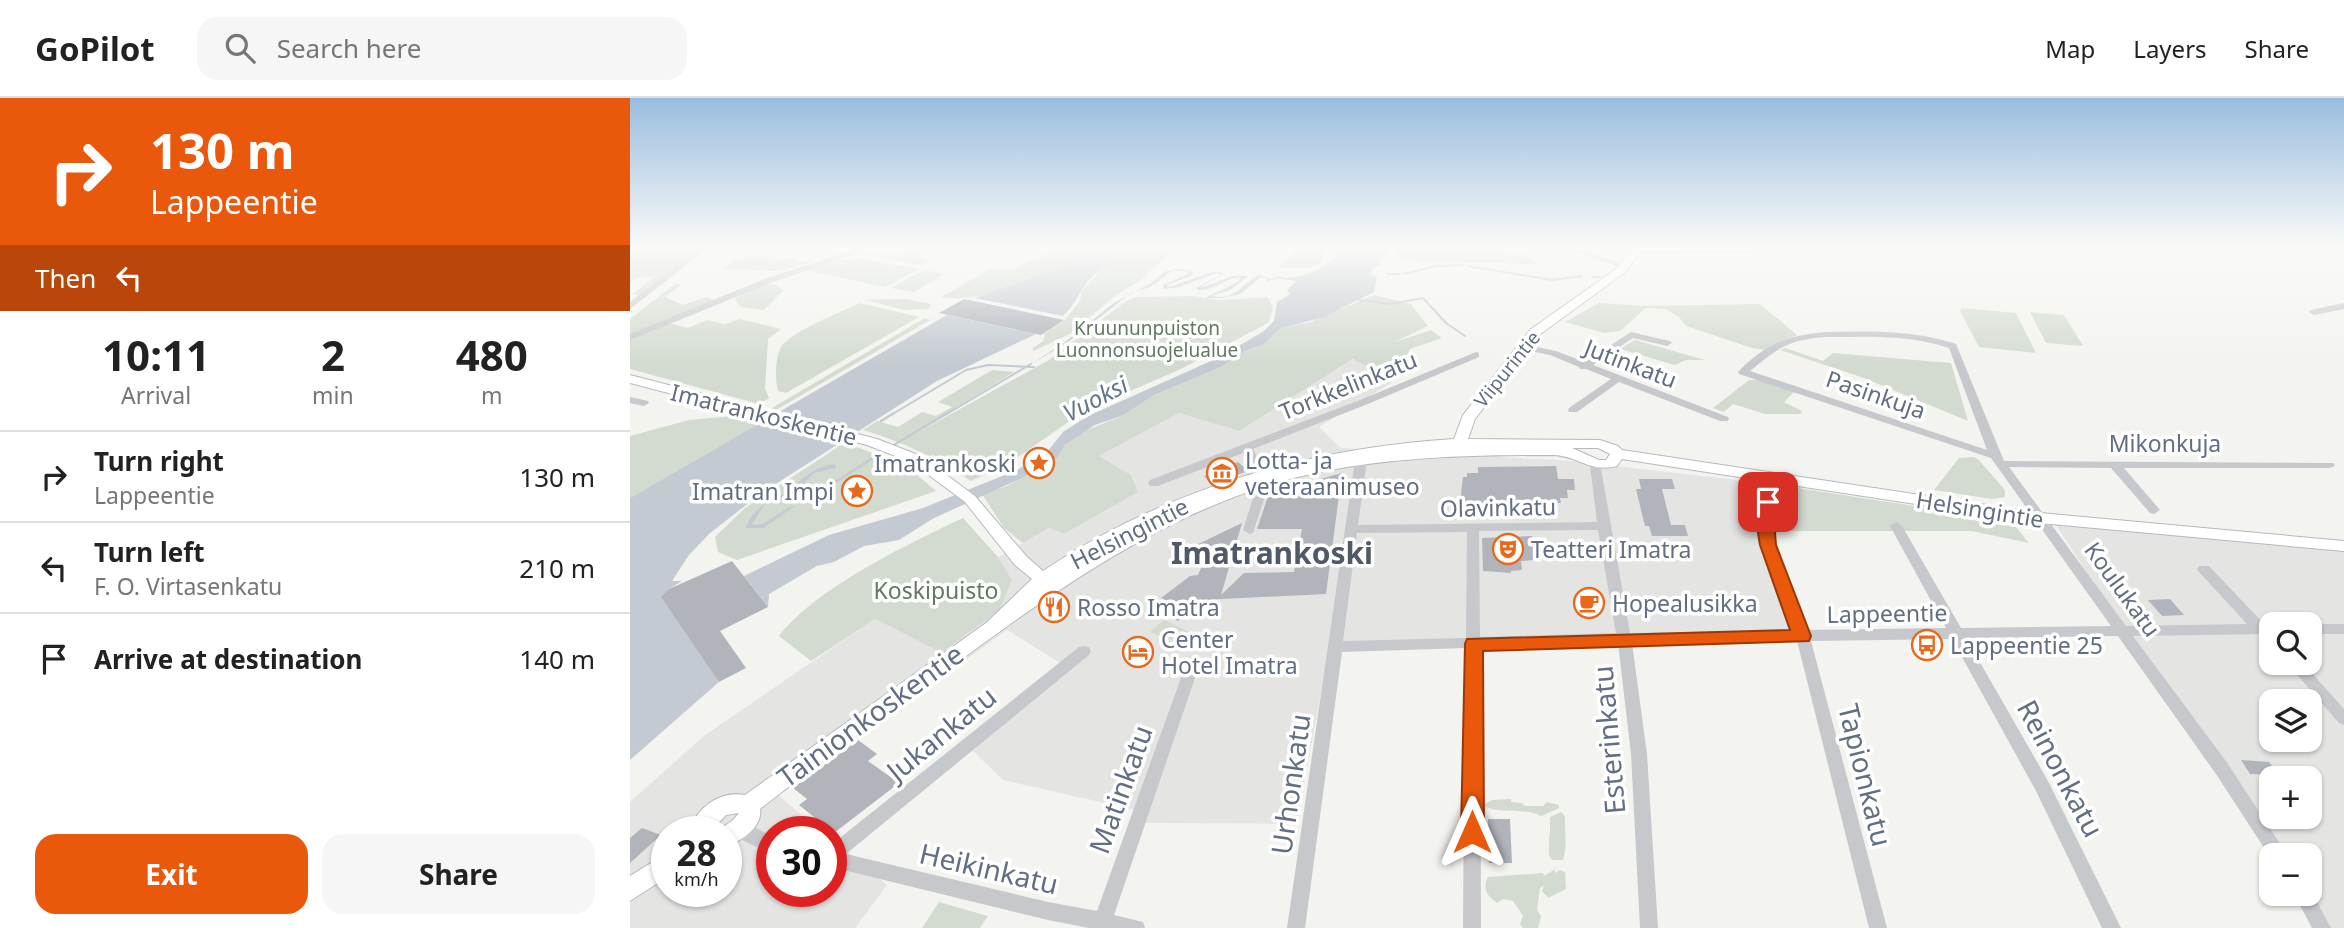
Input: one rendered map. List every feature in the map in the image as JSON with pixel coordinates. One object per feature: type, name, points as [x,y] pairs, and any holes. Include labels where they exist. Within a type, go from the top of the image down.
[{"type":"main road","name":"Viipurintie","points":[[1461,447],[1468,418],[1523,347],[1543,324],[1596,287]]},
{"type":"main road","name":"Imatrankoskentie","points":[[630,379],[893,449],[935,471],[984,514],[1021,561],[1047,583]]},
{"type":"main road","name":"Helsingintie","points":[[1047,583],[1136,525],[1263,479],[1360,456],[1461,447],[1569,452],[1612,463],[1617,454],[2040,518],[2344,547]]},
{"type":"main road","points":[[1011,604],[1021,561]]},
{"type":"main road","name":"Tainionkoskentie","points":[[993,626],[1011,604],[1047,583]]},
{"type":"main road","name":"Tainionkoskentie","points":[[748,805],[993,626],[1047,583]]},
{"type":"main road","points":[[710,816],[734,803],[748,805],[750,815],[742,823]]},
{"type":"main road","points":[[630,890],[651,875]]},
{"type":"street","points":[[630,306],[635,298],[651,287]]},
{"type":"street","points":[[630,337],[753,287]]},
{"type":"street","points":[[2314,312],[2344,306]]},
{"type":"street","points":[[1584,367],[1631,335],[1667,343]]},
{"type":"street","points":[[1743,372],[1782,343],[1807,335],[1852,335],[1948,343]]},
{"type":"street","name":"Koulukatu","points":[[1948,343],[1959,355],[1998,460],[2222,769],[2270,843]]},
{"type":"street","name":"Jutinkatu","points":[[1523,347],[1553,354],[1724,419]]},
{"type":"street","name":"Torkkelinkatu","points":[[1154,483],[1247,449],[1463,358],[1476,355]]},
{"type":"street","name":"Pasinkuja","points":[[1743,372],[1998,460]]},
{"type":"street","points":[[1573,410],[1617,379]]},
{"type":"street","points":[[630,400],[644,403]]},
{"type":"street","points":[[1247,449],[1263,479],[1249,530]]},
{"type":"street","name":"Urhonkatu","points":[[1296,928],[1360,456]]},
{"type":"street","name":"Esterinkatu","points":[[1589,456],[1624,638],[1638,737],[1648,928]]},
{"type":"street","name":"Mikonkuja","points":[[1998,460],[2114,464],[2329,465]]},
{"type":"street","points":[[2114,464],[2154,510]]},
{"type":"street","name":"Tapionkatu","points":[[1755,474],[1773,519],[1767,533],[1768,545],[1802,636],[1878,928]]},
{"type":"street","name":"Olavinkatu","points":[[1352,529],[1603,526]]},
{"type":"street","name":"Reinonkatu","points":[[1896,526],[2042,786],[2112,928]]},
{"type":"street","points":[[1472,928],[1473,528]]},
{"type":"street","points":[[2204,569],[2259,624]]},
{"type":"street","points":[[2322,629],[2344,629]]},
{"type":"street","name":"Lappeentie","points":[[1335,647],[1624,638],[2259,632]]},
{"type":"street","name":"Jukankatu","points":[[847,844],[1084,651]]},
{"type":"street","name":"Matinkatu","points":[[1101,925],[1189,675]]},
{"type":"street","points":[[2305,675],[2344,719]]},
{"type":"street","name":"Heikinkatu","points":[[847,861],[1101,925],[1136,928]]},
{"type":"street","points":[[2310,906],[2322,928]]},
{"type":"shaded area","points":[[1007,287],[1085,287],[1063,316],[975,298]]},
{"type":"shaded area","name":"Imatrankoski","points":[[1199,287],[1213,287],[1204,290],[1196,288]]},
{"type":"shaded area","name":"Imatrankoski","points":[[1228,287],[1234,287],[1211,296],[1227,296],[1243,287],[1249,287],[1240,294],[1223,298],[1205,298]]},
{"type":"shaded area","name":"Imatrankoski","points":[[1290,287],[1375,287],[1374,292],[1324,317],[1281,328],[1264,344],[1243,352],[1221,367],[1154,395],[1124,415],[1095,425],[1066,444],[1057,458],[1022,478],[934,518],[899,540],[864,546],[834,562],[817,566],[769,594],[768,607],[744,576],[829,535],[923,508],[1017,470],[1048,451],[1063,432],[1088,416],[1220,357],[1264,331],[1274,321],[1277,302],[1290,294],[1287,290]]},
{"type":"shaded area","points":[[1127,296],[1068,342],[1030,365],[1065,342],[1114,303]]},
{"type":"shaded area","points":[[947,315],[1036,334],[937,381],[760,494],[709,534],[689,555],[672,581],[682,581],[669,589],[719,682],[630,760],[630,498]]},
{"type":"shaded area","points":[[1354,359],[1391,383],[1319,427],[1341,448],[1571,461],[1772,484],[1766,487],[1781,515],[1779,531],[1760,539],[1793,629],[1330,643],[1297,824],[1146,823],[1136,810],[1003,780],[972,750],[1070,669],[1007,630],[778,795],[803,816],[756,816],[756,907],[847,907],[847,852],[887,885],[855,928],[630,928],[630,802],[705,735],[875,619],[942,653],[973,630],[1012,580],[998,557],[1050,528],[1064,534],[1138,492],[1131,475],[1099,456],[1179,413],[1239,431]]},
{"type":"shaded area","points":[[835,464],[836,468],[814,473],[792,495],[767,503],[814,471]]},
{"type":"shaded area","points":[[765,505],[752,524],[769,521],[795,506],[763,528],[746,528],[753,514]]},
{"type":"shaded area","points":[[2054,522],[2344,550],[2344,928],[2314,928],[2313,906],[2322,906],[2322,843],[2263,843]]},
{"type":"green space","points":[[642,287],[650,287],[639,295],[632,295]]},
{"type":"green space","points":[[671,287],[679,287],[665,297],[683,305],[707,297],[714,300],[630,335],[630,319]]},
{"type":"green space","points":[[759,287],[779,287],[784,290],[764,310],[741,307],[734,299]]},
{"type":"green space","points":[[893,287],[923,287],[914,292],[891,288]]},
{"type":"green space","points":[[959,287],[1016,287],[985,295],[941,297]]},
{"type":"green space","points":[[1085,287],[1130,287],[1070,334],[1033,351],[1033,348],[1043,341],[1045,333],[1065,320],[1080,301]]},
{"type":"green space","points":[[1374,295],[1411,304],[1428,326],[1395,342],[1431,330],[1442,338],[1410,349],[1408,353],[1416,360],[1382,375],[1353,359],[1239,431],[1179,413],[1099,456],[1131,475],[1138,492],[1064,534],[1049,528],[1023,543],[1004,528],[982,494],[1007,486],[1057,458],[1066,444],[1080,433],[1124,415],[1154,395],[1221,367],[1243,352],[1264,344],[1281,328],[1310,322]]},
{"type":"green space","name":"Kruununpuiston Luonnonsuojelualue","points":[[1193,296],[1218,300],[1268,297],[1273,309],[1268,323],[1181,369],[1084,411],[1008,464],[971,481],[918,451],[863,430],[877,421],[898,427],[922,412],[936,416],[952,407],[938,402],[992,370],[1014,372],[902,441],[1049,360],[1126,301],[1136,297]]},
{"type":"green space","points":[[905,299],[931,304],[929,309],[904,310],[866,300]]},
{"type":"green space","points":[[860,303],[919,317],[786,393],[778,391],[778,357],[786,341],[830,316]]},
{"type":"green space","points":[[1599,303],[1645,306],[1760,304],[1797,335],[1765,350],[1752,348],[1686,326],[1679,317],[1666,309],[1646,308],[1620,331],[1604,333],[1565,322]]},
{"type":"green space","points":[[1962,308],[2016,313],[2036,353],[1979,347],[1960,311]]},
{"type":"green space","points":[[2030,312],[2064,315],[2083,346],[2046,343]]},
{"type":"green space","points":[[925,318],[930,320],[776,410],[772,408]]},
{"type":"green space","points":[[740,319],[781,329],[768,339],[765,389],[769,398],[759,404],[630,369],[630,339],[669,323],[688,328],[707,320],[725,324]]},
{"type":"green space","points":[[1635,340],[1705,360],[1686,360],[1675,365],[1620,349]]},
{"type":"green space","points":[[1785,348],[1823,361],[1833,353],[1951,363],[1968,421],[1864,378],[1780,350]]},
{"type":"green space","points":[[1749,380],[1761,380],[1795,391],[1784,402],[1802,411],[1801,414],[1765,414],[1733,404],[1724,412],[1713,408]]},
{"type":"green space","points":[[731,416],[759,424],[630,498],[630,436],[689,420]]},
{"type":"green space","points":[[844,443],[903,463],[936,491],[737,560],[718,552],[715,537],[745,508]]},
{"type":"green space","points":[[1959,458],[1978,459],[2005,490],[2005,497],[1992,499],[1934,490]]},
{"type":"green space","points":[[1772,484],[2011,521],[2029,543],[1971,531],[1779,531],[1781,515],[1766,487]]},
{"type":"green space","name":"Koskipuisto","points":[[963,518],[998,557],[1012,580],[1000,609],[942,653],[875,619],[811,661],[779,636],[795,618],[839,584],[890,554]]},
{"type":"green space","points":[[1164,620],[1192,633],[1182,644],[1150,632]]},
{"type":"green space","points":[[1511,799],[1511,802],[1525,806],[1543,806],[1547,802],[1559,805],[1559,808],[1541,816],[1527,812],[1495,810],[1483,805],[1492,800]]},
{"type":"green space","points":[[1561,812],[1565,816],[1566,843],[1563,860],[1552,860],[1549,855],[1550,817]]},
{"type":"green space","points":[[1555,869],[1555,873],[1560,870],[1565,872],[1566,889],[1548,898],[1542,891],[1544,885],[1540,888],[1537,910],[1541,916],[1538,928],[1523,928],[1520,924],[1523,916],[1513,901],[1503,899],[1497,903],[1486,892],[1488,877],[1543,873],[1544,876]]},
{"type":"green space","points":[[939,902],[988,916],[980,928],[922,928]]},
{"type":"pier","points":[[776,410],[862,432],[846,442],[759,420]]},
{"type":"building","points":[[964,299],[1064,320],[1041,335],[939,313]]},
{"type":"building","points":[[1238,462],[1248,471],[1212,484],[1204,476]]},
{"type":"building","points":[[1556,466],[1558,479],[1574,479],[1575,490],[1567,490],[1568,498],[1560,498],[1561,503],[1481,505],[1481,510],[1459,510],[1463,477],[1467,477],[1467,473],[1478,473],[1478,467]]},
{"type":"building","points":[[1342,473],[1326,594],[1202,600],[1178,621],[1167,615],[1151,615],[1168,602],[1161,598],[1190,576],[1198,575],[1201,568],[1206,568],[1209,559],[1196,545],[1242,523],[1221,595],[1244,573],[1294,572],[1302,529],[1257,529],[1269,493]]},
{"type":"building","points":[[1639,479],[1672,479],[1675,489],[1662,489],[1671,525],[1685,525],[1688,536],[1652,536],[1649,526],[1645,526],[1636,489],[1641,489]]},
{"type":"building","name":"Teatteri Imatra","points":[[1532,536],[1536,560],[1521,561],[1522,570],[1511,573],[1483,571],[1482,538]]},
{"type":"building","points":[[732,561],[768,607],[720,631],[746,668],[719,682],[661,597],[669,589]]},
{"type":"building","points":[[2170,599],[2184,615],[2162,616],[2148,600]]},
{"type":"building","points":[[858,740],[877,754],[868,761],[899,783],[847,823],[847,816],[813,816],[799,805],[807,799],[793,788]]},
{"type":"building","points":[[2241,760],[2269,762],[2272,766],[2259,766],[2259,774],[2250,774]]},
{"type":"building","points":[[1488,819],[1510,819],[1512,863],[1489,863]]},
{"type":"building","points":[[642,828],[651,831],[651,844],[630,863],[630,838]]},
{"type":"waterway","points":[[1359,300],[1391,304],[1423,298],[1446,323],[1465,336]]},
{"type":"waterway","points":[[1026,367],[1031,364]]},
{"type":"waterway","points":[[891,415],[966,370],[988,365],[1026,367]]},
{"type":"waterway","points":[[945,415],[1026,367]]},
{"type":"waterway","points":[[1026,367],[1034,367]]},
{"type":"waterway","points":[[881,421],[894,413]]},
{"type":"waterway","points":[[892,446],[948,413]]},
{"type":"waterway","points":[[810,498],[884,451]]},
{"type":"place","name":"Imatrankoski","points":[[1039,463]]},
{"type":"place","name":"Lotta- ja veteraanimuseo","points":[[1222,473]]},
{"type":"place","name":"Imatran Impi","points":[[857,491]]},
{"type":"place","name":"Teatteri Imatra","points":[[1508,549]]},
{"type":"place","name":"Hopealusikka","points":[[1589,603]]},
{"type":"place","name":"Rosso Imatra","points":[[1054,607]]},
{"type":"place","name":"Lappeentie 25","points":[[1927,645]]},
{"type":"place","name":"Center Hotel Imatra","points":[[1138,652]]},
{"type":"district","name":"Imatrankoski","points":[[1272,552]]},
{"type":"route","points":[[1472,832],[1474,644],[1624,638],[1802,636],[1768,545],[1767,533],[1773,523],[1768,502]]},
{"type":"water label","name":"Vuoksi","points":[[1095,398]]}]
